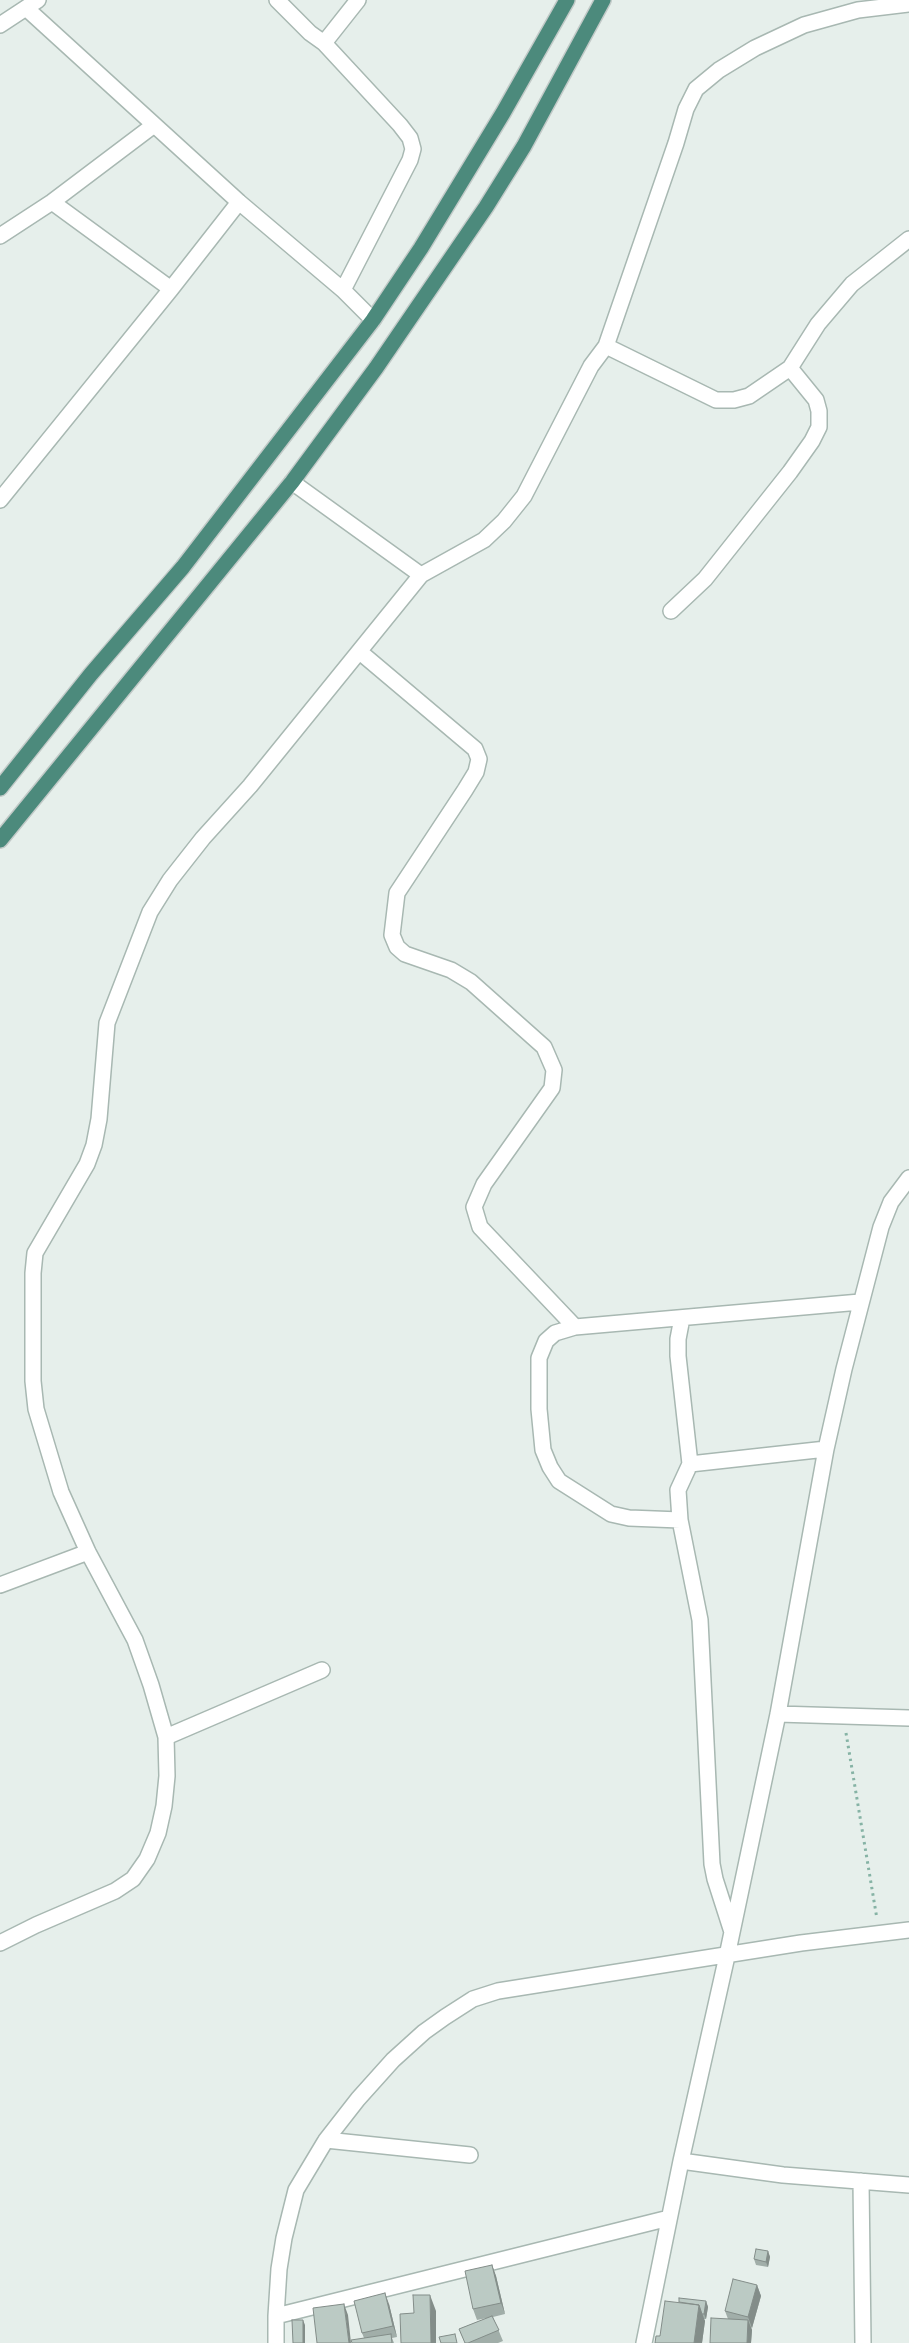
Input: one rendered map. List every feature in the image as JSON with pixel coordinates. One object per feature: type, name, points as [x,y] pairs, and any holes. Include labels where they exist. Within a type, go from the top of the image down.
[{"type":"highway","points":[[0,788],[91,674],[183,568],[373,320],[421,248],[503,113],[567,0]]},
{"type":"highway","points":[[0,840],[292,482],[412,317],[486,207],[566,71],[602,0]]},
{"type":"street","points":[[277,0],[310,34],[324,43],[400,125],[410,138],[413,149],[410,160],[343,290]]},
{"type":"street","points":[[324,43],[358,0]]},
{"type":"street","points":[[0,25],[32,4],[154,125],[239,202],[343,290],[373,320]]},
{"type":"street","points":[[0,1943],[36,1925],[115,1891],[133,1879],[147,1859],[158,1833],[162,1815],[167,1776],[166,1737],[151,1685],[134,1640],[88,1552],[61,1492],[36,1409],[33,1381],[33,1273],[35,1253],[86,1164],[94,1145],[99,1118],[107,1023],[150,912],[170,880],[203,838],[250,786],[421,575],[484,540],[504,521],[524,496],[591,366],[606,346],[686,109],[696,89],[719,70],[754,48],[804,25],[858,10],[909,4]]},
{"type":"street","points":[[0,236],[52,202],[154,125]]},
{"type":"street","points":[[52,202],[171,289]]},
{"type":"street","points":[[0,500],[239,202]]},
{"type":"street","points":[[606,346],[716,400],[734,400],[749,396],[790,368],[835,302],[852,284],[909,239]]},
{"type":"street","points":[[671,611],[705,579],[790,472],[812,441],[819,427],[819,411],[816,400],[790,368]]},
{"type":"street","points":[[292,482],[421,575]]},
{"type":"street","points":[[360,652],[475,749],[479,759],[476,772],[397,893],[392,935],[397,947],[405,954],[451,970],[471,982],[544,1047],[554,1070],[552,1088],[484,1184],[474,1206],[480,1227],[575,1327]]},
{"type":"street","points":[[644,2343],[681,2161],[778,1714],[826,1449],[860,1302],[881,1227],[891,1202],[909,1178]]},
{"type":"street","points":[[680,1520],[629,1518],[611,1514],[560,1481],[550,1467],[543,1450],[538,1409],[538,1358],[546,1341],[556,1333],[575,1327],[860,1302]]},
{"type":"street","points":[[682,1318],[678,1339],[678,1356],[690,1464],[678,1490],[680,1520],[700,1620],[712,1864],[714,1879],[732,1933]]},
{"type":"street","points":[[690,1464],[826,1449]]},
{"type":"street","points":[[0,1585],[88,1552]]},
{"type":"street","points":[[166,1737],[322,1670]]},
{"type":"street","points":[[778,1714],[909,1718]]},
{"type":"street","points":[[276,2343],[276,2316],[284,2238],[296,2190],[326,2140],[358,2099],[393,2060],[424,2032],[473,1999],[498,1991],[546,1982],[909,1930]]},
{"type":"street","points":[[326,2140],[470,2155]]},
{"type":"street","points":[[681,2161],[784,2174],[909,2185]]},
{"type":"street","points":[[861,2181],[863,2343]]},
{"type":"street","points":[[276,2316],[669,2218]]},
{"type":"path","points":[[843,1717],[879,1933]]},
{"type":"building","points":[[756,2249],[768,2251],[766,2262],[754,2259]]},
{"type":"building","points":[[492,2265],[501,2303],[473,2309],[465,2271]]},
{"type":"building","points":[[733,2279],[757,2285],[748,2317],[725,2311]]},
{"type":"building","points":[[385,2293],[393,2326],[362,2333],[354,2301]]},
{"type":"building","points":[[413,2295],[430,2295],[431,2343],[401,2343],[400,2314],[414,2313]]},
{"type":"building","points":[[679,2298],[706,2301],[704,2314],[702,2314],[699,2305],[679,2302]]},
{"type":"building","points":[[665,2301],[699,2305],[694,2343],[655,2343],[656,2336],[660,2336]]},
{"type":"building","points":[[344,2304],[349,2343],[317,2343],[313,2308]]},
{"type":"building","points":[[492,2316],[499,2330],[465,2343],[459,2329]]},
{"type":"building","points":[[711,2318],[748,2320],[747,2343],[710,2343]]},
{"type":"building","points":[[292,2320],[303,2320],[303,2343],[293,2343]]},
{"type":"building","points":[[391,2334],[392,2343],[352,2343],[351,2340]]},
{"type":"building","points":[[455,2334],[457,2343],[441,2343],[439,2337]]}]
